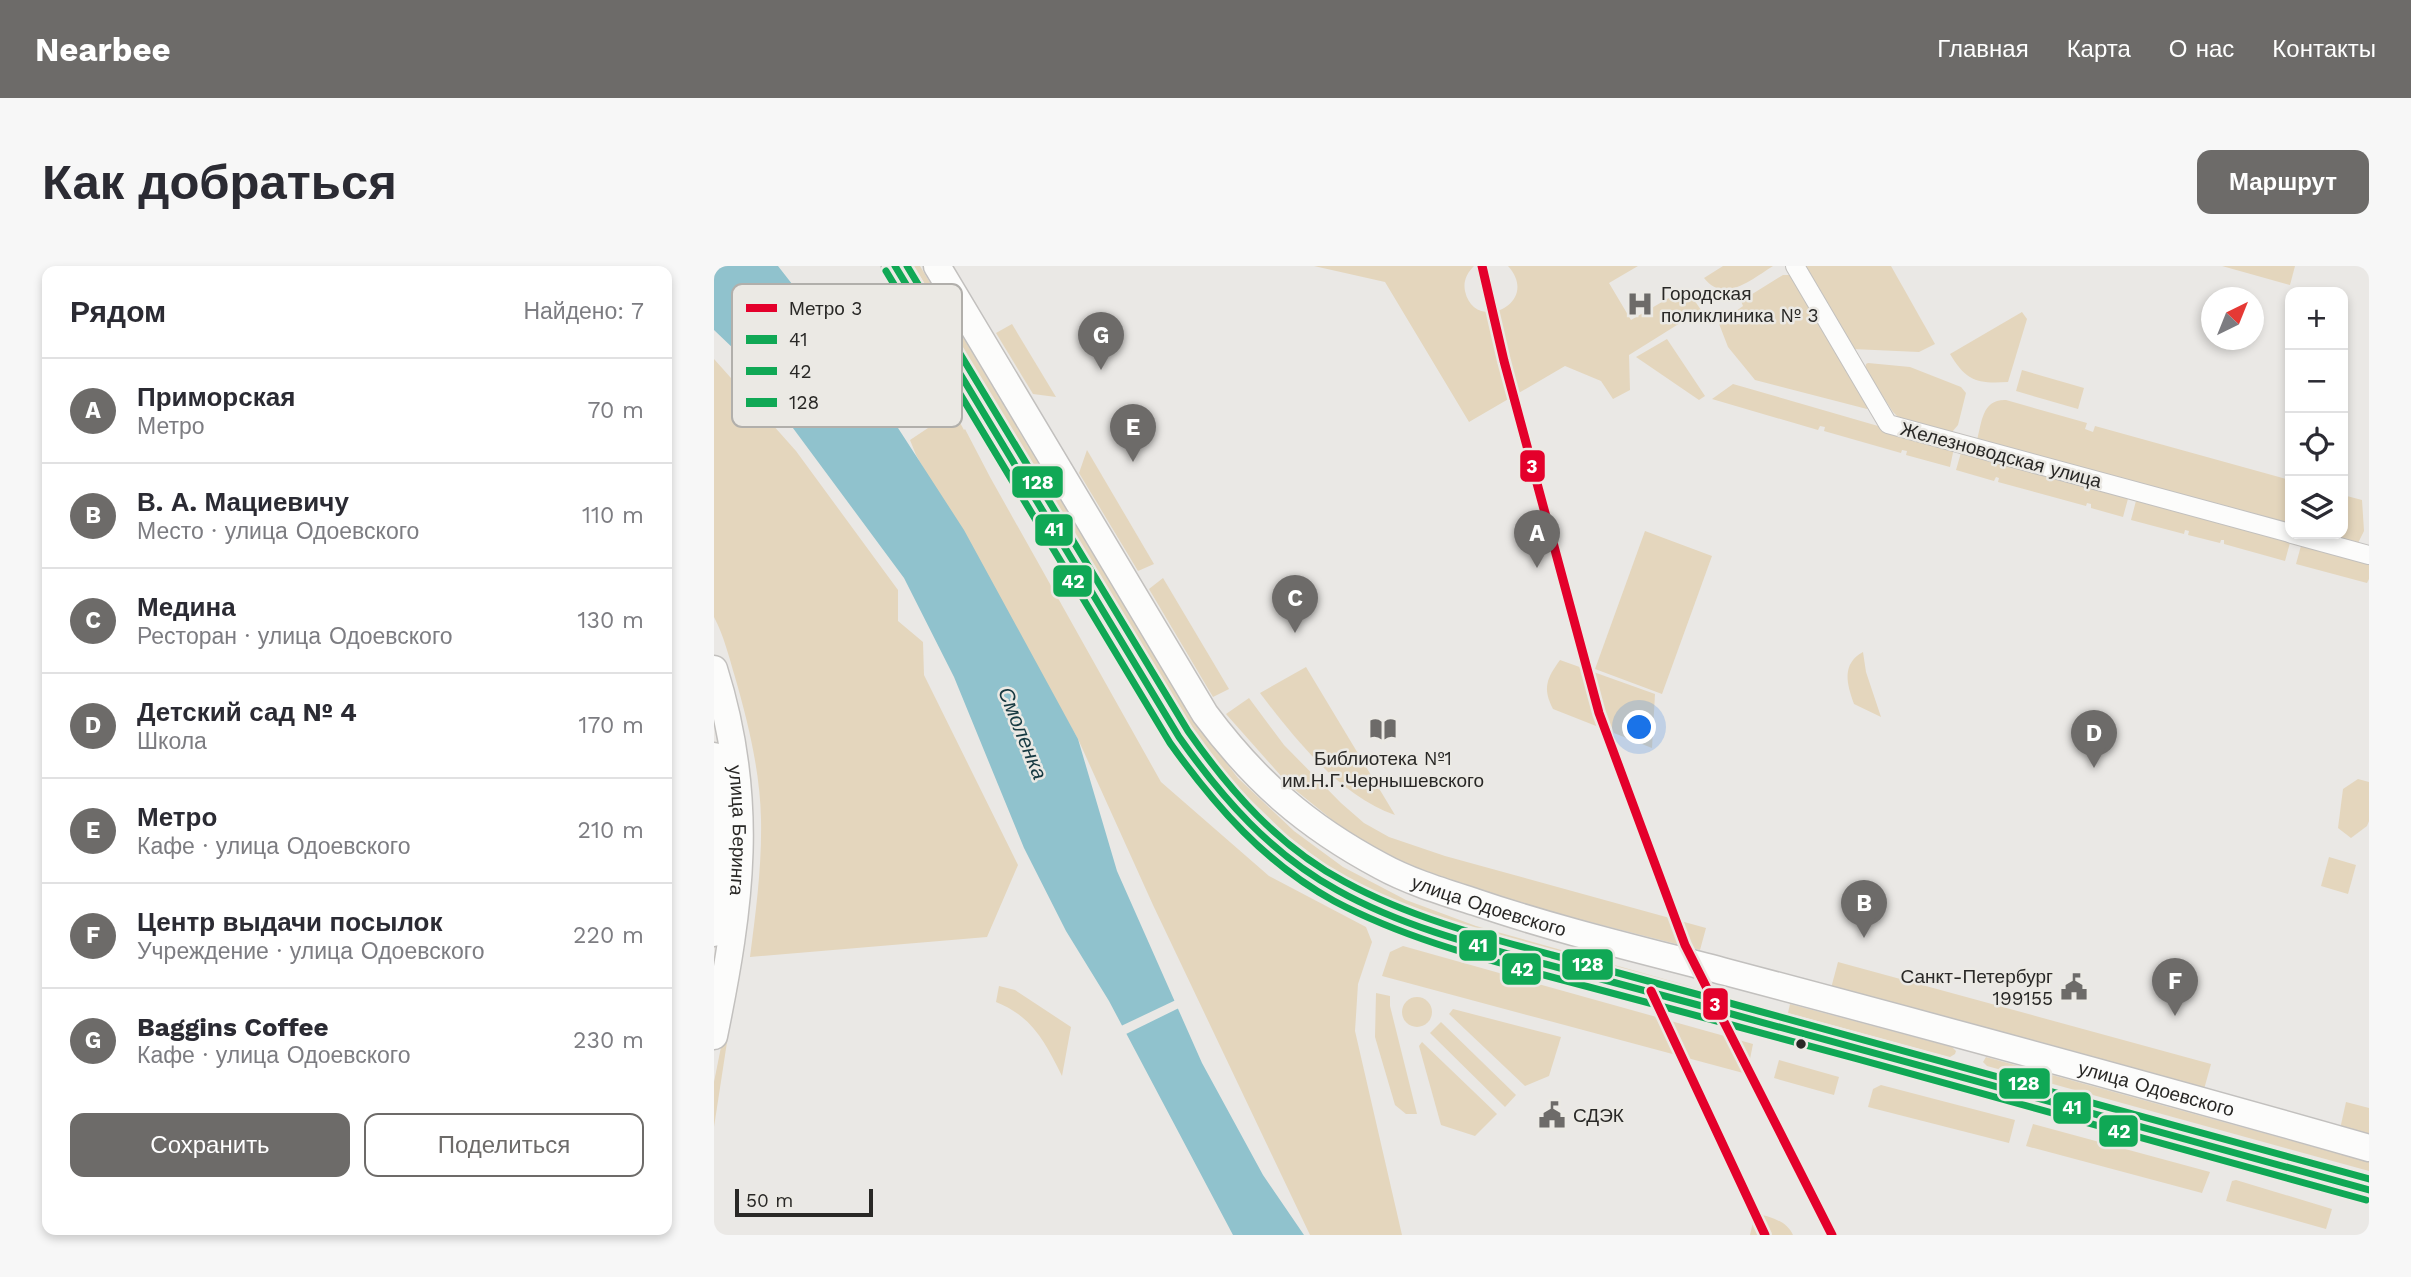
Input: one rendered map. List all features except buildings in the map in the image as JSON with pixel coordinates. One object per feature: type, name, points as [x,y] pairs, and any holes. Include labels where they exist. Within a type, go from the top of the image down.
[{"type":"street","name":"улица Одоевского","points":[[895,266],[906,284]]},
{"type":"street","name":"улица Одоевского","points":[[937,266],[948,284]]},
{"type":"street","name":"Железноводская улица","points":[[1795,266],[1888,424],[2285,531]]},
{"type":"street","name":"улица Одоевского","points":[[962,308],[1205,714],[1232,751],[1268,789],[1329,836],[1384,868],[1514,916],[1973,1038],[2369,1148]]},
{"type":"street","name":"улица Одоевского","points":[[962,377],[1205,776],[1240,816],[1320,880],[1355,899],[1426,929],[1474,945],[2369,1190]]},
{"type":"street","name":"Железноводская улица","points":[[2312,539],[2369,555]]},
{"type":"street","name":"улица Беринга","points":[[714,668],[738,775],[741,846],[736,915],[714,1036]]},
{"type":"street","name":"улица Беринга","points":[[714,756],[722,851],[714,933]]},
{"type":"street","points":[[1963,1079],[1973,1038]]},
{"type":"shaded area","points":[[914,266],[920,266],[931,284],[925,284]]},
{"type":"shaded area","points":[[1314,266],[1474,266],[1466,277],[1465,291],[1471,304],[1480,311],[1492,312],[1503,309],[1512,302],[1517,292],[1516,280],[1508,266],[1638,266],[1609,283],[1631,320],[1686,288],[1701,310],[1629,355],[1630,390],[1613,399],[1601,381],[1565,366],[1469,422],[1385,282]]},
{"type":"shaded area","points":[[1723,266],[1773,266],[1738,287],[1720,289],[1704,278]]},
{"type":"shaded area","points":[[1804,266],[1891,266],[1935,344],[1919,352],[1852,349]]},
{"type":"shaded area","points":[[2222,266],[2295,266],[2290,285]]},
{"type":"shaded area","points":[[1783,275],[1790,275],[1795,280],[1870,406],[1867,409],[1755,380],[1728,347],[1716,316],[1721,315],[1725,319],[1743,306],[1741,301]]},
{"type":"shaded area","points":[[2022,312],[2027,319],[2008,382],[1980,381],[1961,370],[1950,354]]},
{"type":"shaded area","points":[[1012,324],[1056,397],[1033,394],[996,333]]},
{"type":"shaded area","points":[[962,336],[1190,716],[1238,778],[1294,831],[1343,867],[1406,900],[1476,926],[1774,1010],[1773,1017],[1475,932],[1404,906],[1338,874],[1288,836],[1233,783],[1183,717],[962,346]]},
{"type":"shaded area","points":[[1667,339],[1705,396],[1699,400],[1636,357]]},
{"type":"shaded area","points":[[714,359],[732,379],[732,427],[775,427],[796,451],[898,590],[898,621],[923,642],[924,675],[1018,865],[987,937],[750,957],[760,871],[760,801],[756,765],[744,711],[726,647],[714,617]]},
{"type":"shaded area","points":[[1868,363],[1910,367],[1961,387],[1966,393],[1958,425],[1952,432],[1900,419],[1865,369]]},
{"type":"shaded area","points":[[2022,370],[2084,388],[2078,409],[2016,391]]},
{"type":"shaded area","points":[[1733,384],[1954,448],[1950,467],[1906,455],[1907,451],[1902,450],[1901,453],[1824,431],[1825,427],[1820,426],[1818,430],[1712,399]]},
{"type":"shaded area","points":[[2006,400],[2087,423],[2085,429],[2093,432],[2095,426],[2285,479],[2285,525],[1977,440],[1984,413],[1992,403]]},
{"type":"shaded area","points":[[962,426],[965,429],[1161,782],[1269,876],[1366,927],[1372,942],[1358,984],[1355,1031],[1402,1235],[1310,1235],[1153,905],[1078,739],[916,455],[910,440],[928,428]]},
{"type":"shaded area","points":[[1962,449],[2129,495],[2123,517],[2091,508],[2091,504],[2087,503],[2086,506],[1998,482],[1999,478],[1996,477],[1994,481],[1956,470]]},
{"type":"shaded area","points":[[1087,450],[1154,564],[1138,571],[1079,473]]},
{"type":"shaded area","points":[[2348,496],[2362,500],[2364,531],[2357,545],[2336,539],[2348,539]]},
{"type":"shaded area","points":[[2137,497],[2291,539],[2285,561],[2224,544],[2224,540],[2220,543],[2188,535],[2189,531],[2185,530],[2184,534],[2131,520]]},
{"type":"shaded area","points":[[1645,531],[1712,556],[1662,694],[1595,669]]},
{"type":"shaded area","points":[[2302,542],[2369,560],[2367,583],[2296,564]]},
{"type":"shaded area","points":[[1163,578],[1229,689],[1213,697],[1149,589]]},
{"type":"shaded area","points":[[1863,652],[1866,672],[1881,717],[1854,704],[1849,689],[1851,662]]},
{"type":"shaded area","points":[[1560,660],[1655,694],[1652,748],[1553,709],[1547,689],[1552,672]]},
{"type":"shaded area","points":[[1306,667],[1395,815],[1356,795],[1320,764],[1260,693]]},
{"type":"shaded area","points":[[1249,698],[1284,745],[1341,803],[1364,823],[1389,837],[1445,856],[1706,928],[1700,950],[1472,892],[1436,879],[1356,839],[1289,785],[1226,714]]},
{"type":"shaded area","points":[[2358,779],[2369,782],[2369,821],[2367,826],[2351,838],[2338,828],[2343,789]]},
{"type":"shaded area","points":[[2329,857],[2356,865],[2348,894],[2321,886]]},
{"type":"shaded area","points":[[1403,946],[1753,1044],[1747,1074],[1382,976],[1390,952]]},
{"type":"shaded area","points":[[1838,962],[2211,1064],[2203,1093],[1830,992]]},
{"type":"shaded area","points":[[999,986],[1015,990],[1071,1027],[1062,1076],[1029,1023],[996,1002]]},
{"type":"shaded area","points":[[1376,993],[1390,996],[1390,1006],[1417,1114],[1406,1114],[1395,1105],[1375,1037]]},
{"type":"shaded area","points":[[1417,997],[1428,1001],[1432,1012],[1428,1023],[1417,1027],[1406,1023],[1402,1012],[1406,1001]]},
{"type":"shaded area","points":[[730,1002],[733,1003],[714,1127],[714,1082]]},
{"type":"shaded area","points":[[1790,1004],[1952,1047],[1956,1051],[1950,1057],[1788,1013]]},
{"type":"shaded area","points":[[1453,1009],[1561,1037],[1549,1076],[1525,1086],[1449,1014]]},
{"type":"shaded area","points":[[1441,1022],[1516,1095],[1505,1107],[1430,1033]]},
{"type":"shaded area","points":[[1422,1042],[1497,1114],[1475,1136],[1441,1125],[1419,1046]]},
{"type":"shaded area","points":[[1986,1057],[2369,1162],[2369,1171],[1987,1066],[1983,1062]]},
{"type":"shaded area","points":[[1779,1060],[1839,1077],[1834,1095],[1774,1078]]},
{"type":"shaded area","points":[[1881,1085],[2015,1120],[2009,1143],[1868,1107],[1873,1089]]},
{"type":"shaded area","points":[[2346,1102],[2369,1108],[2369,1137],[2340,1129]]},
{"type":"shaded area","points":[[2033,1124],[2210,1172],[2202,1193],[2026,1146]]},
{"type":"shaded area","points":[[2232,1181],[2332,1209],[2326,1229],[2226,1201]]},
{"type":"shaded area","points":[[1755,1213],[1782,1223],[1793,1235],[1750,1235]]},
{"type":"water","points":[[714,266],[778,266],[792,284],[732,284],[732,347],[714,330]]},
{"type":"water","name":"Смоленка","points":[[792,427],[897,427],[964,530],[1078,739],[1117,871],[1202,1063],[1263,1175],[1304,1235],[1233,1235],[1109,1001],[1066,931],[1024,848],[954,677],[904,578]]},
{"type":"pier","points":[[1178,999],[1181,1007],[1124,1035],[1119,1027]]},
{"type":"metro line","name":"3","points":[[1482,266],[1504,361],[1599,713],[1685,945],[1832,1235]]},
{"type":"metro line","name":"3","points":[[1651,991],[1765,1235]]},
{"type":"transit line","name":"41","points":[[895,266],[906,284]]},
{"type":"transit line","name":"128","points":[[907,266],[918,284]]},
{"type":"transit line","name":"42","points":[[886,271],[894,284]]},
{"type":"transit line","name":"128","points":[[962,357],[1188,731],[1221,775],[1258,816],[1277,835],[1321,868],[1394,906],[1472,933],[2369,1179]]},
{"type":"transit line","name":"41","points":[[962,377],[1179,737],[1230,803],[1249,823],[1313,876],[1337,890],[1387,914],[1465,942],[2369,1190]]},
{"type":"transit line","name":"42","points":[[962,397],[1170,743],[1205,789],[1243,832],[1286,870],[1334,901],[1411,935],[1517,968],[1888,1067],[2366,1200]]},
{"type":"place","name":"Городская поликлиника № 3","points":[[1640,304]]},
{"type":"place","name":"Baggins Coffee","points":[[1101,370]]},
{"type":"place","name":"Метро","points":[[1133,462]]},
{"type":"place","name":"Приморская","points":[[1537,568]]},
{"type":"place","name":"Медина","points":[[1295,633]]},
{"type":"place","name":"Библиотека №1 им.Н.Г.Чернышевского","points":[[1383,729]]},
{"type":"place","name":"Детский сад № 4","points":[[2094,768]]},
{"type":"place","name":"В. А. Мациевичу","points":[[1864,938]]},
{"type":"place","name":"Санкт-Петербург 199155","points":[[2074,987]]},
{"type":"place","name":"Центр выдачи посылок","points":[[2175,1016]]},
{"type":"place","name":"СДЭК","points":[[1552,1115]]}]
